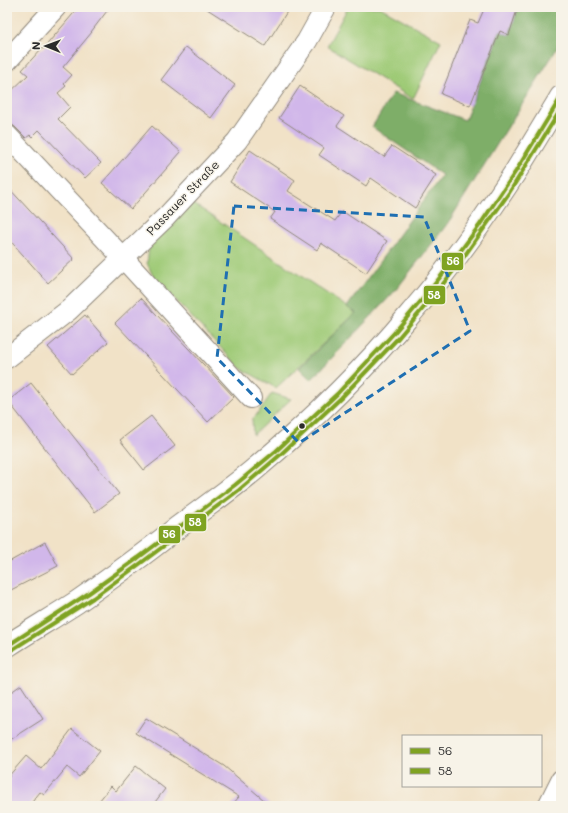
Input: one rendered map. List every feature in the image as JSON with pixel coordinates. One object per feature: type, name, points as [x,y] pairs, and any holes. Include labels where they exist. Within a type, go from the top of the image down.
[{"type":"main road","points":[[7,646],[71,606],[124,569],[192,518],[255,469],[337,393],[384,345],[413,312],[445,271],[481,223],[561,97]]},
{"type":"street","points":[[7,61],[56,7]]},
{"type":"street","name":"Passauer Straße","points":[[7,358],[69,310],[166,217],[237,141],[307,41],[326,7]]},
{"type":"street","points":[[7,135],[123,258],[251,398]]},
{"type":"street","points":[[548,806],[561,780]]},
{"type":"highlighted area","points":[[234,206],[424,217],[470,331],[299,443],[217,358]]},
{"type":"green space","points":[[348,7],[380,7],[441,41],[413,99],[327,46]]},
{"type":"green space","points":[[518,7],[561,7],[561,42],[448,223],[395,291],[311,380],[299,368],[356,313],[347,307],[442,175],[372,127],[393,93],[465,120],[500,31],[509,35]]},
{"type":"green space","points":[[191,202],[356,313],[276,388],[240,368],[153,276],[147,263],[152,239]]},
{"type":"green space","points":[[272,393],[291,399],[253,435],[252,419]]},
{"type":"building","points":[[79,7],[110,7],[92,32],[63,67],[72,75],[64,84],[66,86],[58,93],[70,107],[58,119],[101,163],[85,178],[39,130],[32,137],[30,135],[26,138],[11,124],[7,124],[7,95],[28,75],[22,70],[42,48],[43,49]]},
{"type":"building","points":[[204,7],[290,7],[265,46]]},
{"type":"building","points":[[485,7],[518,7],[509,35],[500,31],[470,106],[441,94],[470,20],[478,23]]},
{"type":"building","points":[[186,47],[235,85],[211,118],[161,80]]},
{"type":"building","points":[[300,86],[344,116],[337,126],[384,157],[392,146],[436,175],[415,208],[371,178],[366,186],[319,155],[324,148],[279,118]]},
{"type":"building","points":[[152,126],[181,152],[131,209],[102,183]]},
{"type":"building","points":[[250,150],[295,180],[288,191],[335,221],[342,211],[387,241],[366,273],[321,243],[317,250],[270,219],[275,212],[230,182]]},
{"type":"building","points":[[7,186],[74,259],[48,283],[7,237]]},
{"type":"building","points":[[141,298],[234,397],[208,422],[115,323]]},
{"type":"building","points":[[85,315],[108,342],[72,374],[48,347]]},
{"type":"building","points":[[31,383],[119,494],[95,512],[8,401]]},
{"type":"building","points":[[151,416],[175,446],[144,470],[120,440]]},
{"type":"building","points":[[45,542],[58,566],[7,592],[7,563]]},
{"type":"building","points":[[21,685],[43,719],[7,742],[7,695]]},
{"type":"building","points":[[146,718],[224,766],[271,806],[231,806],[239,797],[136,733]]},
{"type":"building","points":[[72,729],[100,751],[79,777],[67,767],[44,795],[40,792],[29,806],[7,806],[7,778],[26,756],[41,769]]},
{"type":"building","points":[[136,766],[165,789],[152,806],[95,806],[111,786],[116,791]]},
{"type":"transit line","name":"56","points":[[7,646],[89,593],[235,485],[276,451],[337,394],[394,333],[453,261],[479,226],[516,171],[561,97]]},
{"type":"transit line","name":"58","points":[[10,651],[93,598],[239,490],[280,455],[341,398],[399,337],[458,265],[509,193],[561,109]]}]
